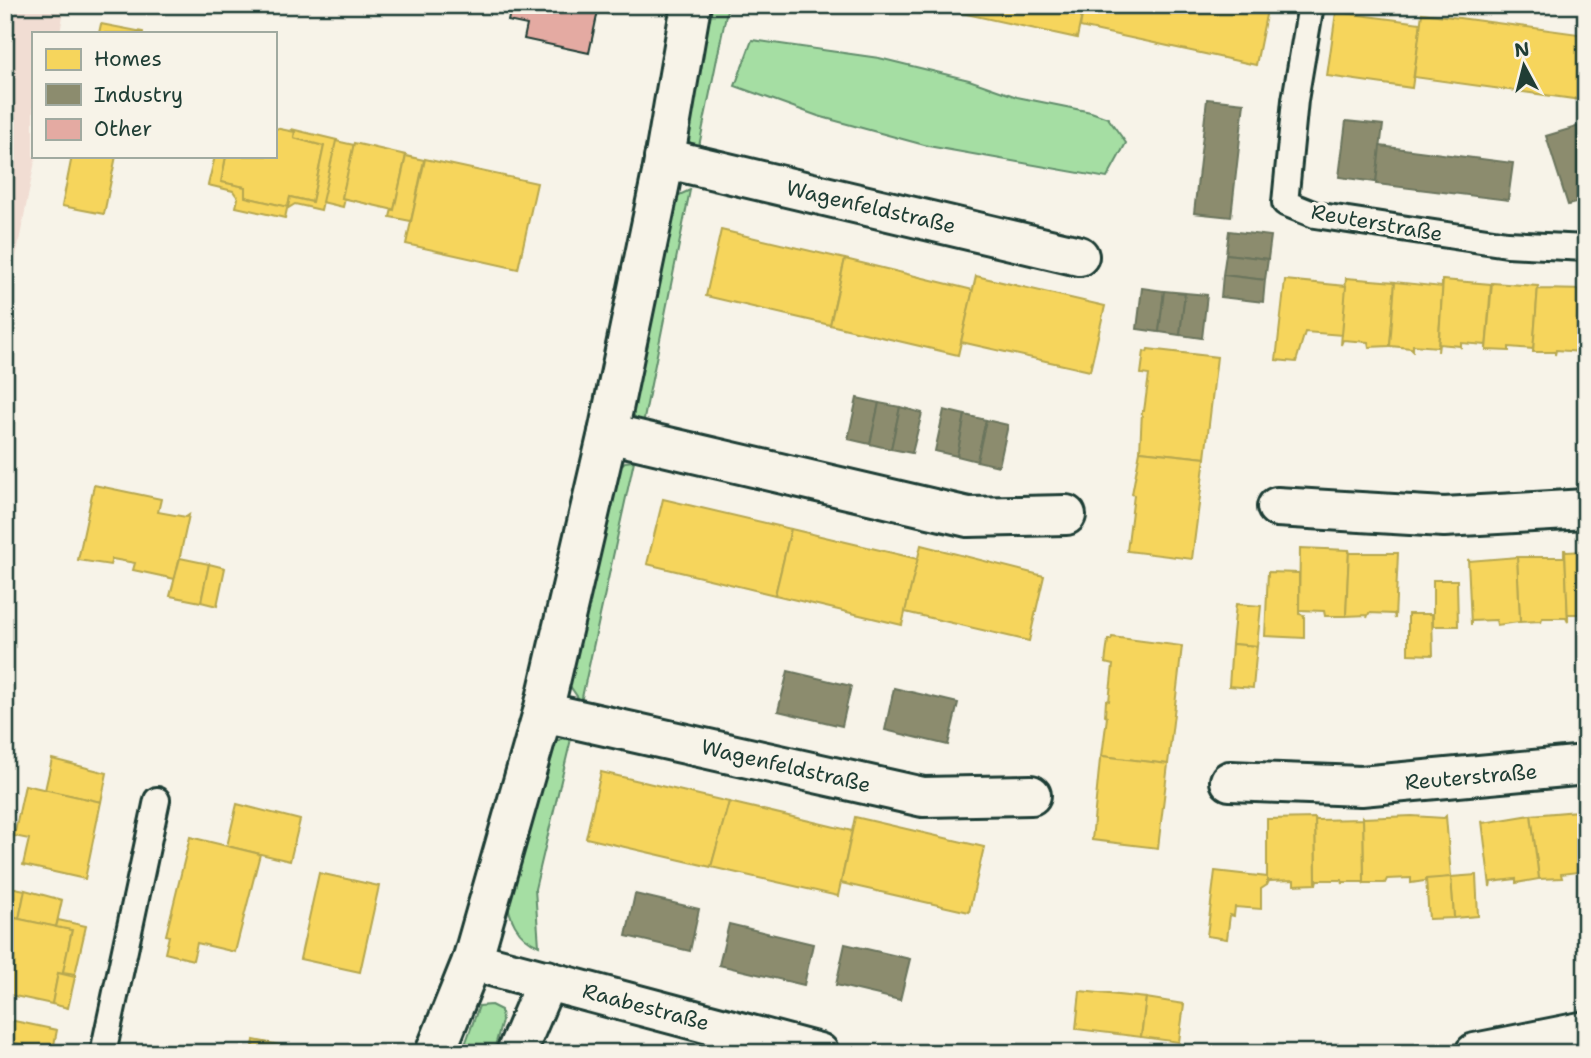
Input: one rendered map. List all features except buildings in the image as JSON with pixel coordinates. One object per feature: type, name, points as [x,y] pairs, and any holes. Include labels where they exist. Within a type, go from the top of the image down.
[{"type":"street","points":[[435,1053],[472,961],[543,712],[608,433],[664,158],[691,5]]},
{"type":"street","name":"Wagenfeldstraße","points":[[664,158],[1079,256]]},
{"type":"street","points":[[608,433],[968,517],[1066,515]]},
{"type":"street","points":[[1278,507],[1444,517],[1586,509]]},
{"type":"street","name":"Wagenfeldstraße","points":[[543,712],[923,797],[1031,794]]},
{"type":"street","name":"Reuterstraße","points":[[1230,781],[1361,786],[1586,765]]},
{"type":"street","name":"Raabestraße","points":[[472,961],[819,1053]]},
{"type":"street","points":[[516,1053],[547,980]]},
{"type":"street","points":[[1475,1053],[1586,1031]]},
{"type":"lane","name":"Reuterstraße","points":[[1311,5],[1295,100],[1285,203],[1315,215],[1507,244],[1586,248]]},
{"type":"lane","points":[[103,1053],[157,800]]},
{"type":"shaded area","points":[[5,5],[65,5],[60,32],[32,32],[32,158],[36,158],[5,312]]},
{"type":"green space","points":[[708,5],[728,5],[698,151],[691,146],[687,135]]},
{"type":"green space","points":[[752,40],[879,58],[969,80],[1017,97],[1091,112],[1108,118],[1126,143],[1107,178],[928,146],[818,116],[735,86]]},
{"type":"green space","points":[[690,190],[643,424],[634,416],[630,404],[675,197]]},
{"type":"green space","points":[[634,461],[581,702],[570,686],[568,674],[615,470],[625,462]]},
{"type":"green space","points":[[563,738],[571,739],[535,889],[539,946],[519,932],[509,911],[506,895],[550,745]]},
{"type":"green space","points":[[491,1005],[501,1010],[502,1021],[493,1053],[462,1053],[479,1006]]}]
